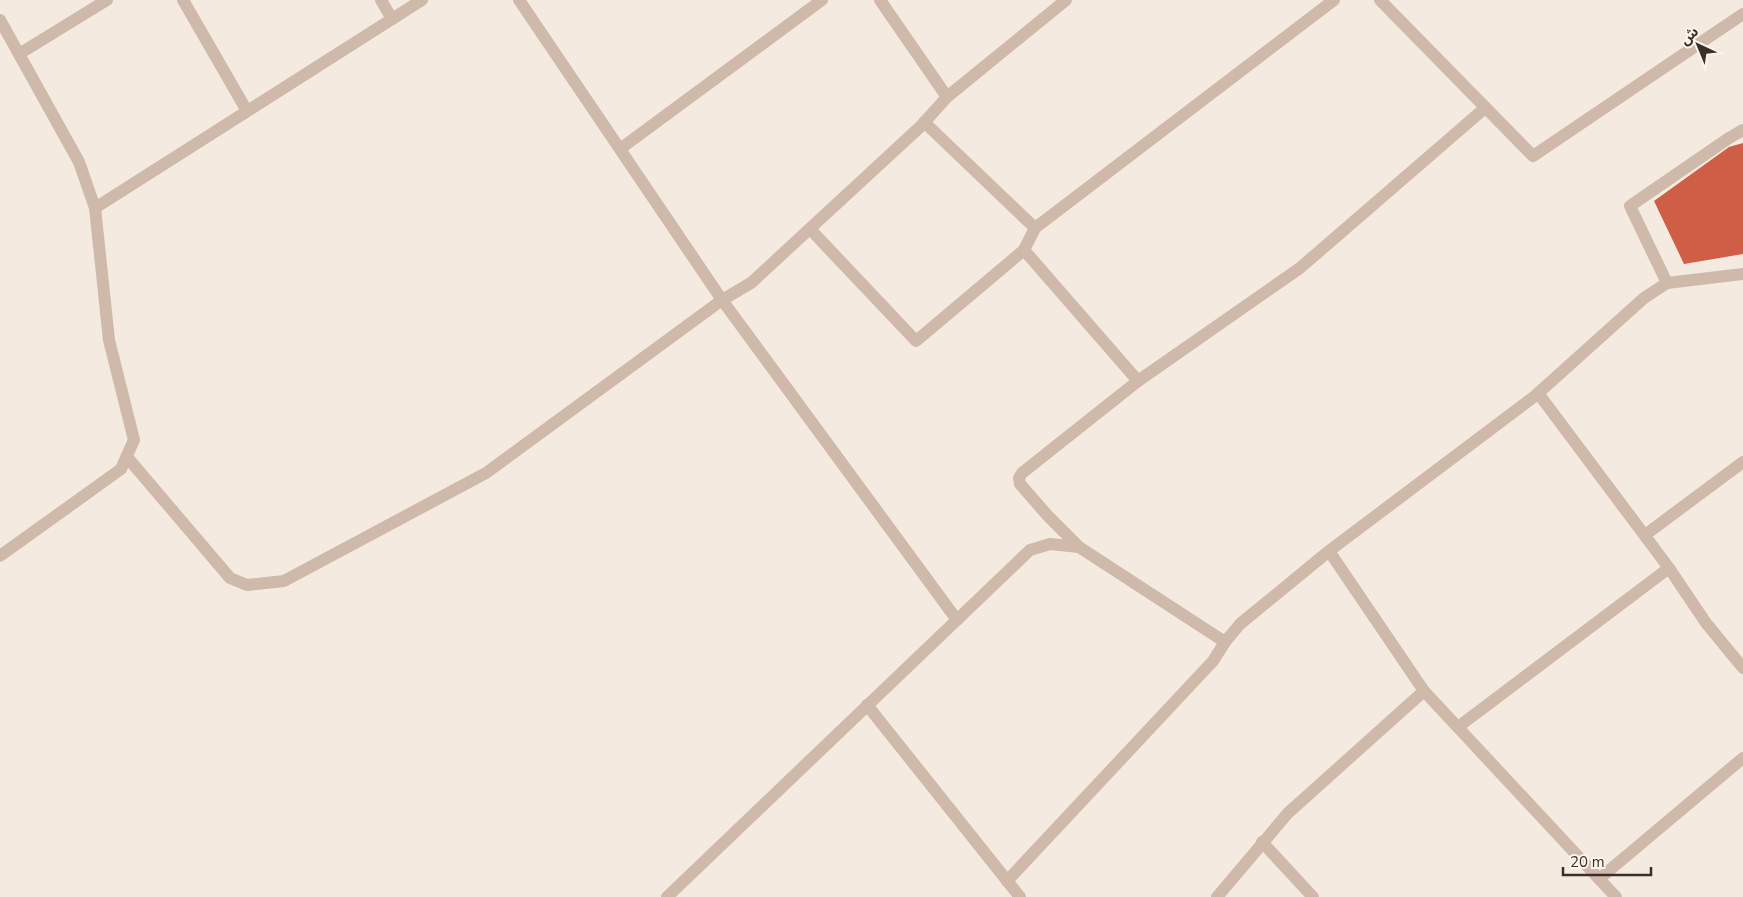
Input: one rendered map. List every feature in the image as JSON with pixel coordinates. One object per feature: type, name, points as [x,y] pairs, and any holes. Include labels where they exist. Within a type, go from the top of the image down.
[{"type":"street","points":[[19,54],[107,0]]},
{"type":"street","points":[[183,0],[247,111]]},
{"type":"street","points":[[382,0],[392,19]]},
{"type":"street","points":[[94,208],[422,0]]},
{"type":"street","points":[[519,0],[722,300],[957,620]]},
{"type":"street","points":[[620,149],[822,0]]},
{"type":"street","points":[[880,0],[947,97]]},
{"type":"street","points":[[126,457],[230,578],[247,585],[284,581],[486,473],[722,300],[751,283],[924,122],[947,97],[1066,0]]},
{"type":"street","points":[[810,229],[916,341],[1024,250],[1035,228],[1334,0]]},
{"type":"street","points":[[1380,0],[1533,156],[1743,14]]},
{"type":"street","points":[[0,20],[79,162],[94,208],[110,340],[134,440],[120,469],[0,556]]},
{"type":"street","points":[[1225,642],[1079,547],[1020,484],[1019,478],[1022,473],[1138,381],[1300,268],[1485,108]]},
{"type":"street","points":[[924,122],[1035,228]]},
{"type":"street","points":[[1667,283],[1630,206],[1743,130]]},
{"type":"street","points":[[1024,250],[1138,381]]},
{"type":"street","points":[[1007,881],[1213,661],[1225,642],[1240,624],[1329,551],[1538,392],[1644,298],[1667,283],[1743,274]]},
{"type":"street","points":[[1538,392],[1645,535],[1706,623],[1743,668]]},
{"type":"street","points":[[1645,535],[1743,462]]},
{"type":"street","points":[[667,897],[1030,550],[1050,544],[1079,547]]},
{"type":"street","points":[[1329,551],[1424,691],[1616,897]]},
{"type":"street","points":[[1458,727],[1669,568]]},
{"type":"street","points":[[1217,897],[1288,813],[1424,691]]},
{"type":"street","points":[[867,705],[1020,897]]},
{"type":"street","points":[[1600,878],[1743,758]]},
{"type":"street","points":[[1262,842],[1313,897]]},
{"type":"building","points":[[1743,143],[1743,254],[1684,264],[1654,201],[1729,147]]}]
